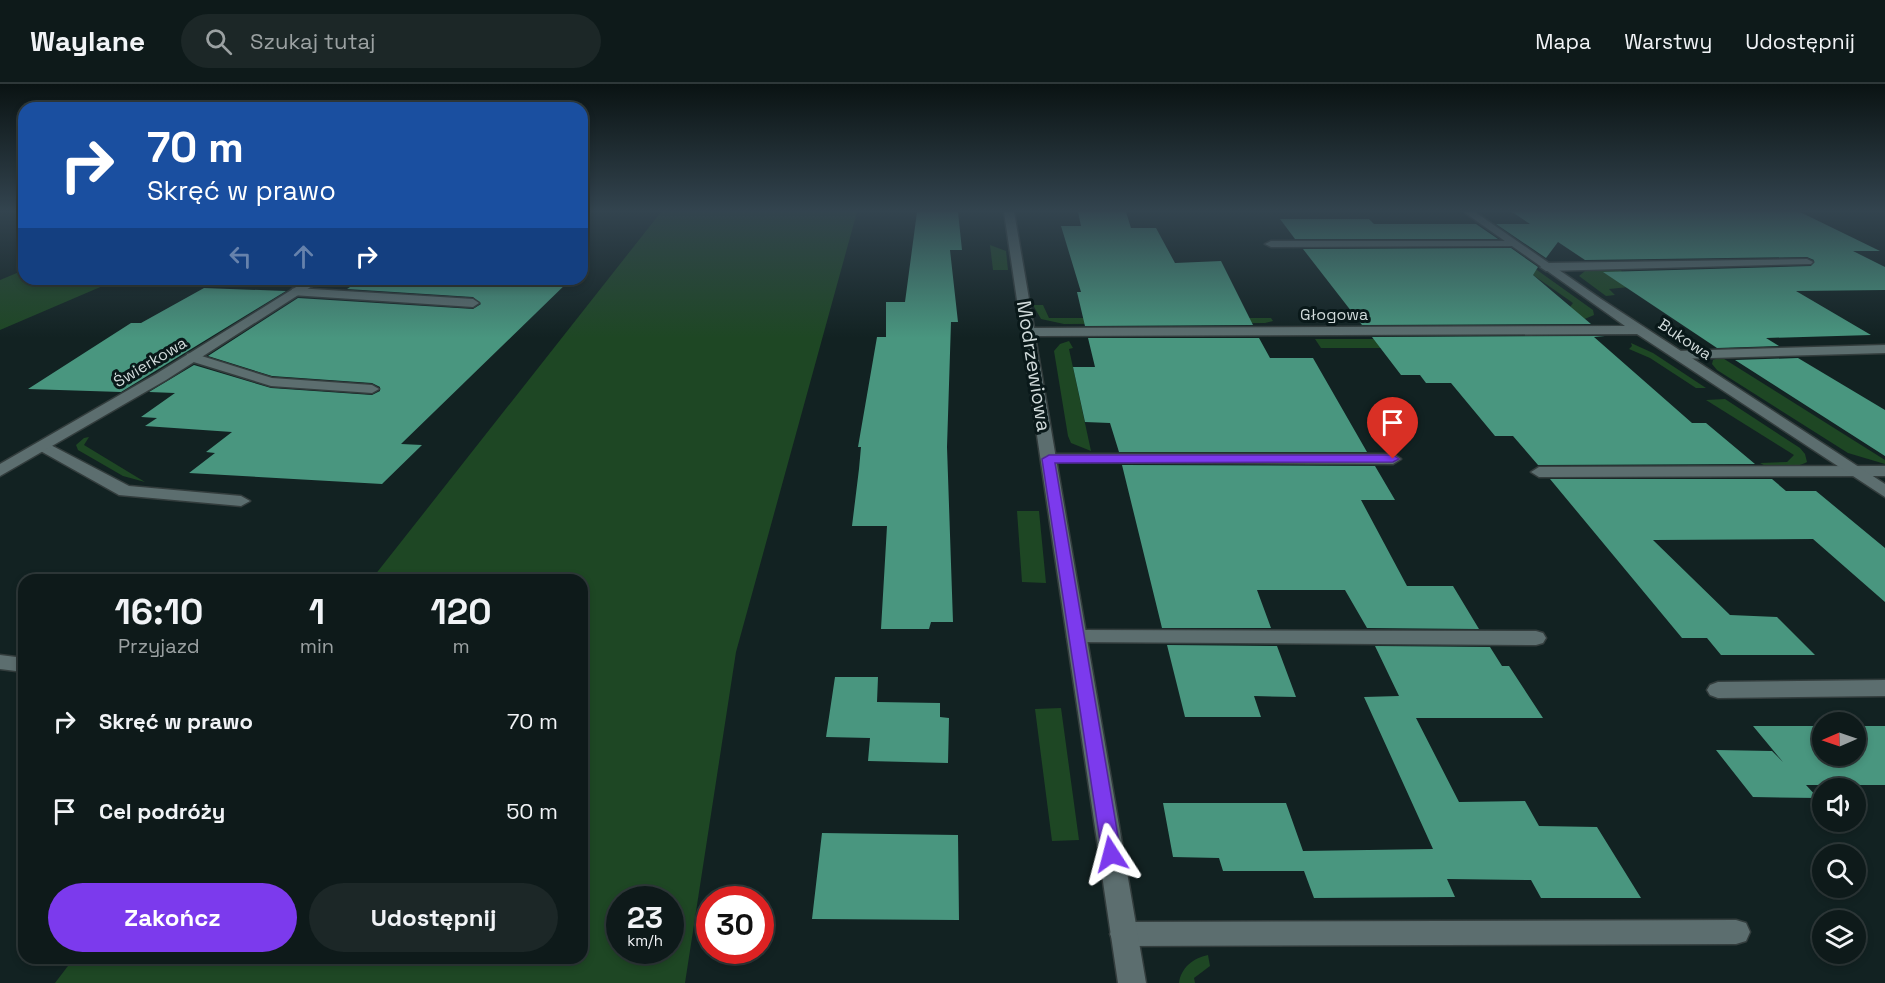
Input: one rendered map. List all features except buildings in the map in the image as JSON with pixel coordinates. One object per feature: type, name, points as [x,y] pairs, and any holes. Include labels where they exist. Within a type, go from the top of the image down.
[{"type":"street","name":"Modrzewiowa","points":[[1016,254],[1132,983]]},
{"type":"street","name":"Bukowa","points":[[1528,254],[1885,492]]},
{"type":"street","points":[[1546,267],[1808,261]]},
{"type":"street","name":"Świerkowa","points":[[0,471],[192,357],[307,285]]},
{"type":"street","points":[[296,292],[473,303]]},
{"type":"street","name":"Głogowa","points":[[1028,332],[1639,330]]},
{"type":"street","points":[[1677,355],[1885,349]]},
{"type":"street","points":[[192,357],[271,382],[372,389]]},
{"type":"street","points":[[43,446],[125,492],[241,501]]},
{"type":"street","points":[[1049,459],[1393,459]]},
{"type":"street","points":[[1539,472],[1885,471]]},
{"type":"street","points":[[1077,637],[1536,638]]},
{"type":"street","points":[[0,662],[18,664]]},
{"type":"street","points":[[1718,690],[1885,688]]},
{"type":"street","points":[[1124,934],[1736,932]]},
{"type":"green space","points":[[628,254],[845,254],[736,652],[700,886],[696,886],[696,912],[685,983],[55,983],[69,964],[588,964],[588,574],[376,574]]},
{"type":"green space","points":[[991,254],[1006,254],[1008,270],[993,270]]},
{"type":"green space","points":[[1526,270],[1537,270],[1593,310],[1594,315],[1580,321],[1564,315],[1573,303]]},
{"type":"green space","points":[[1621,270],[1629,287],[1609,289],[1615,295],[1606,296],[1579,276],[1585,271]]},
{"type":"green space","points":[[18,272],[18,285],[105,285],[0,330],[0,280]]},
{"type":"green space","points":[[1033,305],[1043,305],[1049,318],[1271,318],[1273,321],[1265,323],[1064,324],[1041,319]]},
{"type":"green space","points":[[1315,339],[1386,339],[1396,348],[1321,348]]},
{"type":"green space","points":[[1069,341],[1073,348],[1069,349],[1091,451],[1071,443],[1068,436],[1054,351],[1060,344]]},
{"type":"green space","points":[[1631,343],[1653,353],[1706,388],[1696,388],[1650,358],[1629,349],[1632,346]]},
{"type":"green space","points":[[1721,357],[1885,460],[1885,464],[1848,453],[1717,370],[1712,364],[1713,360]]},
{"type":"green space","points":[[1725,399],[1800,448],[1807,462],[1784,467],[1770,467],[1760,463],[1787,462],[1794,455],[1706,400]]},
{"type":"green space","points":[[89,437],[84,445],[145,482],[123,476],[78,450],[76,445]]},
{"type":"green space","points":[[1017,511],[1039,511],[1046,583],[1022,582]]},
{"type":"green space","points":[[1061,708],[1079,840],[1052,841],[1035,709]]},
{"type":"green space","points":[[1208,955],[1210,966],[1194,978],[1195,983],[1179,983],[1182,973],[1189,965]]},
{"type":"route","points":[[1111,854],[1049,459],[1393,459]]}]
